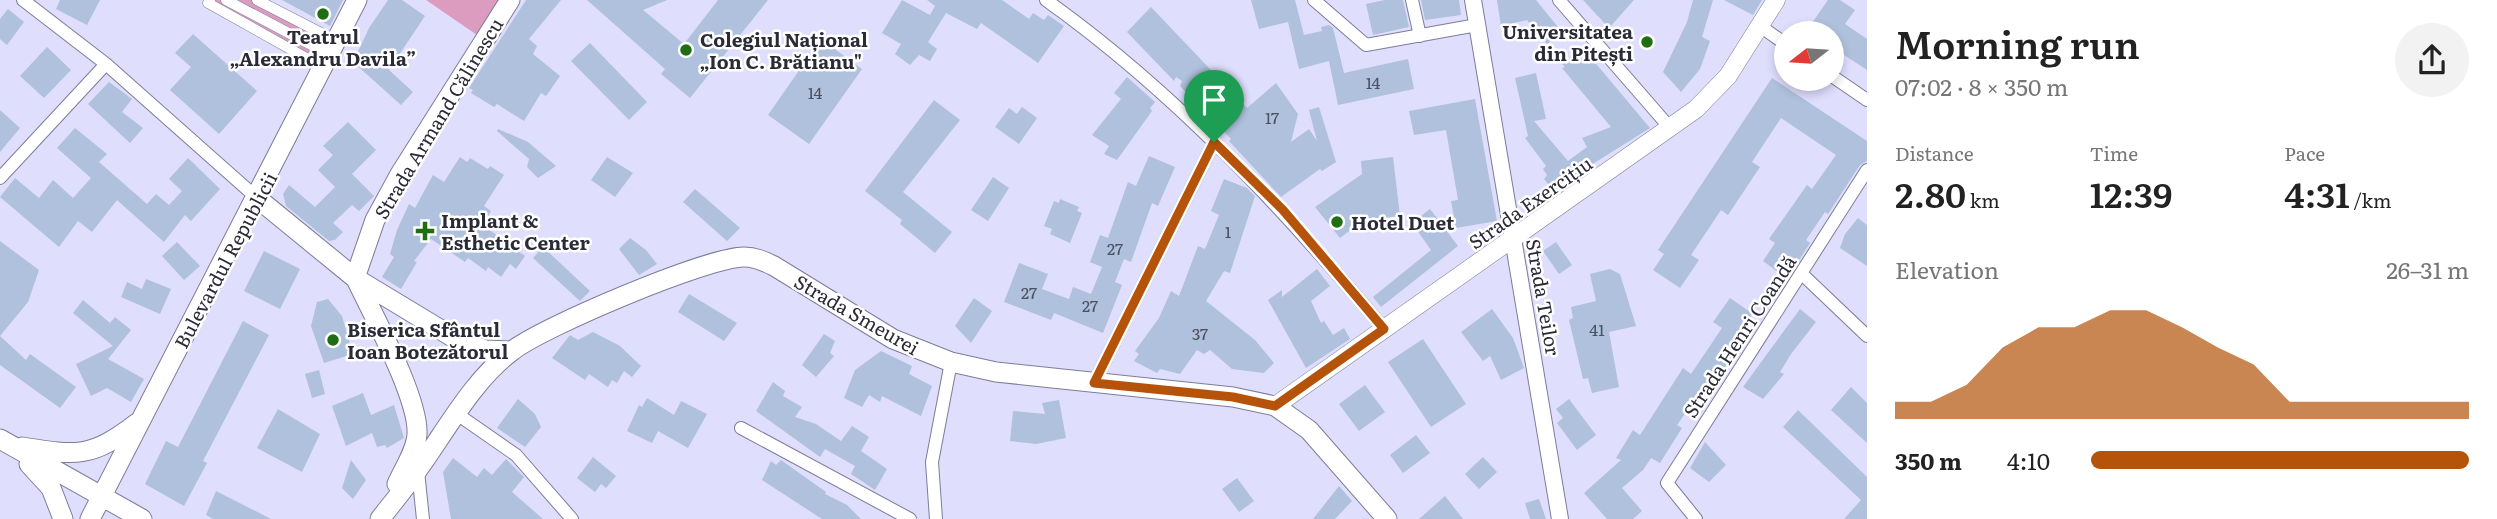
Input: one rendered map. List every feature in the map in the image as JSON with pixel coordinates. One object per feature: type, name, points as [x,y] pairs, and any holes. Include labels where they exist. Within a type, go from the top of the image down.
[{"type":"main road","name":"Bulevardul Republicii","points":[[90,519],[357,0]]},
{"type":"main road","name":"Strada Armand Călinescu","points":[[355,278],[375,220],[400,174],[510,0]]},
{"type":"main road","name":"Strada Exercițiu","points":[[1275,406],[1696,109],[1728,76],[1776,0]]},
{"type":"main road","points":[[257,198],[355,278],[469,346],[511,351]]},
{"type":"main road","name":"Strada Smeurei","points":[[379,519],[457,414],[511,351],[556,326],[664,282],[710,264],[744,257],[759,259],[774,266],[893,339],[951,362],[996,372],[1233,397],[1275,406],[1309,429],[1387,519]]},
{"type":"main road","points":[[355,278],[410,400],[417,432],[414,447],[379,519]]},
{"type":"main road","points":[[5,442],[77,454],[95,451],[141,421]]},
{"type":"main road","points":[[5,442],[101,499],[142,519]]},
{"type":"main road","points":[[5,442],[51,488],[63,519]]},
{"type":"street","points":[[23,0],[106,64],[257,198]]},
{"type":"street","points":[[210,0],[208,3],[310,60],[326,35],[257,0]]},
{"type":"street","points":[[226,0],[317,48]]},
{"type":"street","points":[[1046,0],[1094,36],[1214,142],[1283,210],[1384,329]]},
{"type":"street","points":[[1314,0],[1366,45],[1477,25]]},
{"type":"street","points":[[1412,0],[1420,36]]},
{"type":"street","name":"Strada Teilor","points":[[1473,0],[1560,519]]},
{"type":"street","points":[[1559,0],[1671,129]]},
{"type":"street","points":[[1760,26],[1774,36]]},
{"type":"street","points":[[0,178],[36,136],[106,64]]},
{"type":"street","points":[[1844,84],[1867,100]]},
{"type":"street","points":[[1094,383],[1214,142]]},
{"type":"street","name":"Strada Henri Coandă","points":[[1696,519],[1667,483],[1867,170]]},
{"type":"street","points":[[1802,274],[1867,336]]},
{"type":"street","points":[[936,519],[932,462],[951,362]]},
{"type":"street","points":[[457,414],[516,455],[572,519]]},
{"type":"street","points":[[741,428],[910,519]]},
{"type":"street","points":[[418,470],[423,519]]},
{"type":"shaded area","points":[[212,0],[222,0],[315,48],[309,58]]},
{"type":"shaded area","points":[[229,0],[253,0],[323,35],[317,45]]},
{"type":"shaded area","points":[[426,0],[500,0],[477,35]]},
{"type":"building","points":[[60,0],[100,0],[87,25],[56,9]]},
{"type":"building","name":"Teatrul „Alexandru Davila”","points":[[282,0],[343,0],[330,26]]},
{"type":"building","points":[[388,0],[402,0],[425,16],[389,70],[413,92],[401,105],[353,62],[369,28]]},
{"type":"building","points":[[526,0],[561,0],[529,39],[537,46],[533,54],[560,76],[546,96],[541,93],[524,121],[497,104],[494,107],[471,93],[473,90],[469,88]]},
{"type":"building","name":"Colegiul Național „Ion C. Brătianu\"","points":[[587,0],[667,0],[643,10],[684,44],[718,0],[768,0],[690,98],[661,74],[665,69]]},
{"type":"building","points":[[902,0],[930,15],[935,6],[927,0],[1002,0],[1029,19],[1033,13],[1044,20],[1048,15],[1064,26],[1038,63],[981,23],[977,29],[946,13],[928,42],[937,49],[930,61],[919,55],[910,65],[895,54],[901,44],[882,33]]},
{"type":"building","points":[[1251,0],[1295,0],[1304,35],[1322,31],[1321,27],[1329,25],[1333,28],[1344,73],[1408,59],[1414,89],[1338,105],[1329,61],[1299,69],[1288,22],[1259,29]]},
{"type":"building","points":[[1403,0],[1409,27],[1373,35],[1366,4]]},
{"type":"building","points":[[1421,0],[1459,0],[1461,15],[1425,20]]},
{"type":"building","points":[[1497,0],[1536,0],[1562,32],[1547,44],[1527,20],[1501,26]]},
{"type":"building","points":[[1583,0],[1634,0],[1609,28]]},
{"type":"building","points":[[1693,0],[1713,0],[1702,37],[1710,41],[1700,69],[1681,92],[1663,72],[1687,22]]},
{"type":"building","points":[[1724,0],[1762,0],[1753,15]]},
{"type":"building","points":[[1828,0],[1840,0],[1855,10],[1845,24],[1867,39],[1867,70],[1844,55],[1844,21],[1813,21]]},
{"type":"building","points":[[1151,7],[1247,108],[1276,83],[1298,114],[1291,142],[1309,129],[1317,141],[1309,110],[1319,107],[1336,162],[1322,171],[1320,169],[1281,197],[1180,86],[1182,81],[1176,77],[1174,81],[1127,32]]},
{"type":"building","points":[[8,9],[24,22],[7,45],[0,39],[0,19]]},
{"type":"building","points":[[193,34],[257,91],[219,134],[170,90],[191,67],[175,53]]},
{"type":"building","points":[[821,39],[862,69],[809,144],[768,115]]},
{"type":"building","points":[[590,43],[647,102],[629,120],[571,61]]},
{"type":"building","points":[[47,47],[71,70],[44,98],[20,76]]},
{"type":"building","points":[[1582,47],[1650,128],[1591,165],[1593,168],[1556,194],[1544,179],[1547,175],[1543,169],[1546,166],[1525,138],[1528,136],[1515,78],[1536,73],[1546,119],[1534,121],[1568,161],[1587,147],[1582,138],[1611,127],[1562,68],[1565,67],[1562,64]]},
{"type":"building","points":[[1127,77],[1155,102],[1150,108],[1152,111],[1117,160],[1104,154],[1109,146],[1092,135],[1121,99],[1114,93]]},
{"type":"building","points":[[1772,78],[1774,91],[1792,91],[1867,141],[1867,161],[1860,165],[1828,214],[1825,212],[1806,240],[1810,243],[1787,279],[1763,261],[1775,243],[1769,239],[1807,185],[1812,189],[1836,155],[1781,118],[1752,162],[1760,167],[1728,215],[1721,210],[1691,255],[1699,260],[1680,288],[1653,270],[1664,254],[1658,250]]},
{"type":"building","points":[[109,82],[132,99],[122,112],[143,128],[130,143],[88,104]]},
{"type":"building","points":[[1475,99],[1497,221],[1456,228],[1451,201],[1458,200],[1446,130],[1414,135],[1409,111]]},
{"type":"building","points":[[934,100],[960,120],[903,192],[952,232],[935,253],[900,224],[902,220],[865,191]]},
{"type":"building","points":[[1022,107],[1037,118],[1019,144],[995,127],[1009,108],[1017,114]]},
{"type":"building","points":[[0,110],[20,128],[0,152]]},
{"type":"building","points":[[348,122],[376,150],[352,174],[374,196],[359,211],[352,205],[333,223],[343,232],[335,240],[329,241],[286,206],[283,194],[289,185],[315,207],[335,187],[318,170],[333,155],[323,146]]},
{"type":"building","points":[[75,128],[107,154],[99,162],[147,204],[156,194],[169,205],[182,191],[169,179],[188,158],[220,189],[191,221],[185,215],[164,242],[117,200],[92,232],[78,221],[59,247],[0,197],[15,178],[39,198],[53,180],[73,198],[91,178],[57,148]]},
{"type":"building","points":[[498,129],[528,142],[556,166],[538,178],[527,167],[529,159],[497,131]]},
{"type":"building","points":[[1149,156],[1175,167],[1158,206],[1152,203],[1131,262],[1124,259],[1115,282],[1122,285],[1103,333],[1054,313],[1051,320],[1004,302],[1019,263],[1048,274],[1042,289],[1069,299],[1073,287],[1091,294],[1102,267],[1090,262],[1100,235],[1108,238],[1128,182],[1136,186]]},
{"type":"building","points":[[460,157],[467,162],[470,158],[488,169],[490,166],[504,175],[484,206],[491,211],[483,225],[525,256],[516,269],[510,264],[501,277],[488,267],[486,271],[468,258],[465,262],[431,239],[414,261],[417,262],[401,289],[382,277],[394,257],[390,254],[397,230],[409,204],[415,208],[433,175],[444,182]]},
{"type":"building","points":[[607,157],[633,173],[615,197],[591,180]]},
{"type":"building","points":[[1393,157],[1400,216],[1364,220],[1340,238],[1315,207],[1362,174],[1361,161]]},
{"type":"building","points":[[993,177],[1009,188],[988,221],[971,210]]},
{"type":"building","points":[[1224,179],[1247,188],[1255,196],[1230,273],[1224,271],[1206,301],[1255,340],[1274,363],[1264,373],[1232,369],[1210,350],[1204,354],[1197,350],[1180,374],[1160,369],[1157,373],[1134,361],[1139,354],[1135,351],[1159,318],[1171,291],[1179,296],[1198,246],[1205,249],[1219,215],[1211,211]]},
{"type":"building","points":[[695,189],[740,228],[727,241],[683,202]]},
{"type":"building","points":[[1060,199],[1079,207],[1077,211],[1082,213],[1070,243],[1050,234],[1052,229],[1044,226],[1054,201],[1059,203]]},
{"type":"building","points":[[1430,209],[1458,246],[1381,307],[1373,297],[1431,250],[1412,223]]},
{"type":"building","points":[[1858,218],[1867,225],[1867,266],[1840,248],[1845,234]]},
{"type":"building","points":[[630,238],[646,250],[657,264],[639,275],[619,249]]},
{"type":"building","points":[[0,241],[39,270],[28,302],[0,336]]},
{"type":"building","points":[[177,242],[200,266],[184,280],[162,256]]},
{"type":"building","points":[[1556,242],[1572,265],[1559,274],[1543,251]]},
{"type":"building","points":[[543,247],[590,291],[580,301],[533,258]]},
{"type":"building","points":[[264,251],[300,269],[280,309],[244,291]]},
{"type":"building","points":[[1317,269],[1330,286],[1311,301],[1321,323],[1324,321],[1333,335],[1344,328],[1350,339],[1306,368],[1268,300],[1282,290],[1282,297]]},
{"type":"building","points":[[1610,269],[1620,274],[1636,326],[1609,332],[1619,387],[1592,393],[1588,378],[1583,379],[1569,320],[1573,318],[1571,307],[1596,301],[1590,274]]},
{"type":"building","points":[[146,279],[171,289],[160,314],[121,297],[127,282],[142,289]]},
{"type":"building","points":[[689,294],[737,323],[724,341],[678,312]]},
{"type":"building","points":[[974,298],[992,311],[971,343],[955,326]]},
{"type":"building","points":[[1730,298],[1753,314],[1742,330],[1748,334],[1707,395],[1701,391],[1677,425],[1682,428],[1660,463],[1651,458],[1643,470],[1622,488],[1642,511],[1633,519],[1607,519],[1584,493],[1621,460],[1616,458],[1633,430],[1640,435],[1683,368],[1691,374],[1722,328],[1713,322]]},
{"type":"building","name":"Biserica Sfântul Ioan Botezătorul","points":[[328,299],[342,316],[353,354],[324,363],[311,326],[317,302]]},
{"type":"building","points":[[83,300],[110,323],[115,317],[131,330],[108,359],[144,379],[131,402],[107,388],[91,396],[76,364],[113,346],[73,313]]},
{"type":"building","points":[[1492,309],[1513,338],[1524,368],[1501,380],[1490,356],[1483,361],[1461,332]]},
{"type":"building","points":[[1800,309],[1816,322],[1791,354],[1780,372],[1784,374],[1763,399],[1743,387]]},
{"type":"building","points":[[243,321],[269,335],[203,461],[207,463],[184,506],[145,484],[166,441],[178,447]]},
{"type":"building","points":[[593,332],[620,346],[641,366],[632,377],[624,371],[617,383],[612,380],[608,387],[589,374],[585,380],[552,358],[570,335],[578,340]]},
{"type":"building","points":[[824,334],[835,341],[830,353],[834,356],[816,377],[802,365]]},
{"type":"building","points":[[0,336],[26,360],[30,354],[76,387],[60,408],[0,365]]},
{"type":"building","points":[[1423,339],[1466,404],[1431,427],[1388,362]]},
{"type":"building","points":[[881,351],[912,366],[909,374],[932,386],[921,416],[882,396],[880,402],[869,395],[862,407],[844,398],[855,370]]},
{"type":"building","points":[[319,370],[325,394],[312,398],[305,374]]},
{"type":"building","points":[[773,382],[785,391],[783,396],[802,407],[795,417],[816,424],[841,441],[852,426],[869,437],[861,451],[887,469],[875,490],[851,474],[855,466],[825,449],[820,457],[756,411]]},
{"type":"building","points":[[1365,385],[1385,412],[1359,431],[1339,404]]},
{"type":"building","points":[[1851,387],[1867,403],[1867,443],[1831,410]]},
{"type":"building","points":[[363,393],[371,415],[394,405],[404,438],[387,448],[385,445],[377,447],[372,433],[346,446],[332,406]]},
{"type":"building","points":[[647,398],[674,415],[681,401],[707,414],[688,448],[658,431],[652,443],[627,431],[639,405],[642,407]]},
{"type":"building","points":[[518,399],[535,414],[541,427],[525,447],[497,428]]},
{"type":"building","points":[[1569,399],[1596,435],[1577,450],[1557,423],[1563,418],[1556,409]]},
{"type":"building","points":[[1059,400],[1066,438],[1036,444],[1010,441],[1013,411],[1045,414],[1042,403]]},
{"type":"building","points":[[278,409],[320,434],[302,472],[257,448]]},
{"type":"building","points":[[1798,410],[1867,477],[1867,519],[1844,519],[1861,500],[1783,427]]},
{"type":"building","points":[[1416,435],[1430,453],[1403,473],[1390,455]]},
{"type":"building","points":[[1705,442],[1726,465],[1709,482],[1690,468]]},
{"type":"building","points":[[593,457],[616,476],[606,488],[601,484],[595,492],[577,478]]},
{"type":"building","points":[[1483,457],[1497,472],[1479,489],[1465,474]]},
{"type":"building","points":[[453,458],[477,477],[484,468],[492,475],[506,459],[524,477],[512,492],[543,519],[451,519],[443,472]]},
{"type":"building","points":[[351,460],[366,480],[353,499],[342,488]]},
{"type":"building","points":[[781,460],[826,492],[825,494],[847,505],[861,519],[822,519],[762,480],[771,461],[776,465]]},
{"type":"building","points":[[1237,478],[1254,501],[1239,512],[1222,489]]},
{"type":"building","points":[[1339,486],[1352,501],[1335,519],[1313,519]]},
{"type":"building","points":[[216,491],[271,519],[213,519],[206,515]]},
{"type":"building","points":[[1445,496],[1463,519],[1419,519]]},
{"type":"building","points":[[1539,499],[1546,519],[1530,519],[1525,503]]},
{"type":"place","name":"Teatrul „Alexandru Davila”","points":[[323,14]]},
{"type":"place","name":"Universitatea din Pitești","points":[[1647,42]]},
{"type":"place","name":"Colegiul Național „Ion C. Brătianu\"","points":[[686,50]]},
{"type":"place","name":"Hotel Duet","points":[[1337,222]]},
{"type":"place","name":"Implant & Esthetic Center","points":[[425,231]]},
{"type":"place","name":"Biserica Sfântul Ioan Botezătorul","points":[[333,340]]},
{"type":"route","points":[[1214,142],[1283,210],[1384,329],[1275,406],[1233,397],[1094,383],[1214,142]]}]
